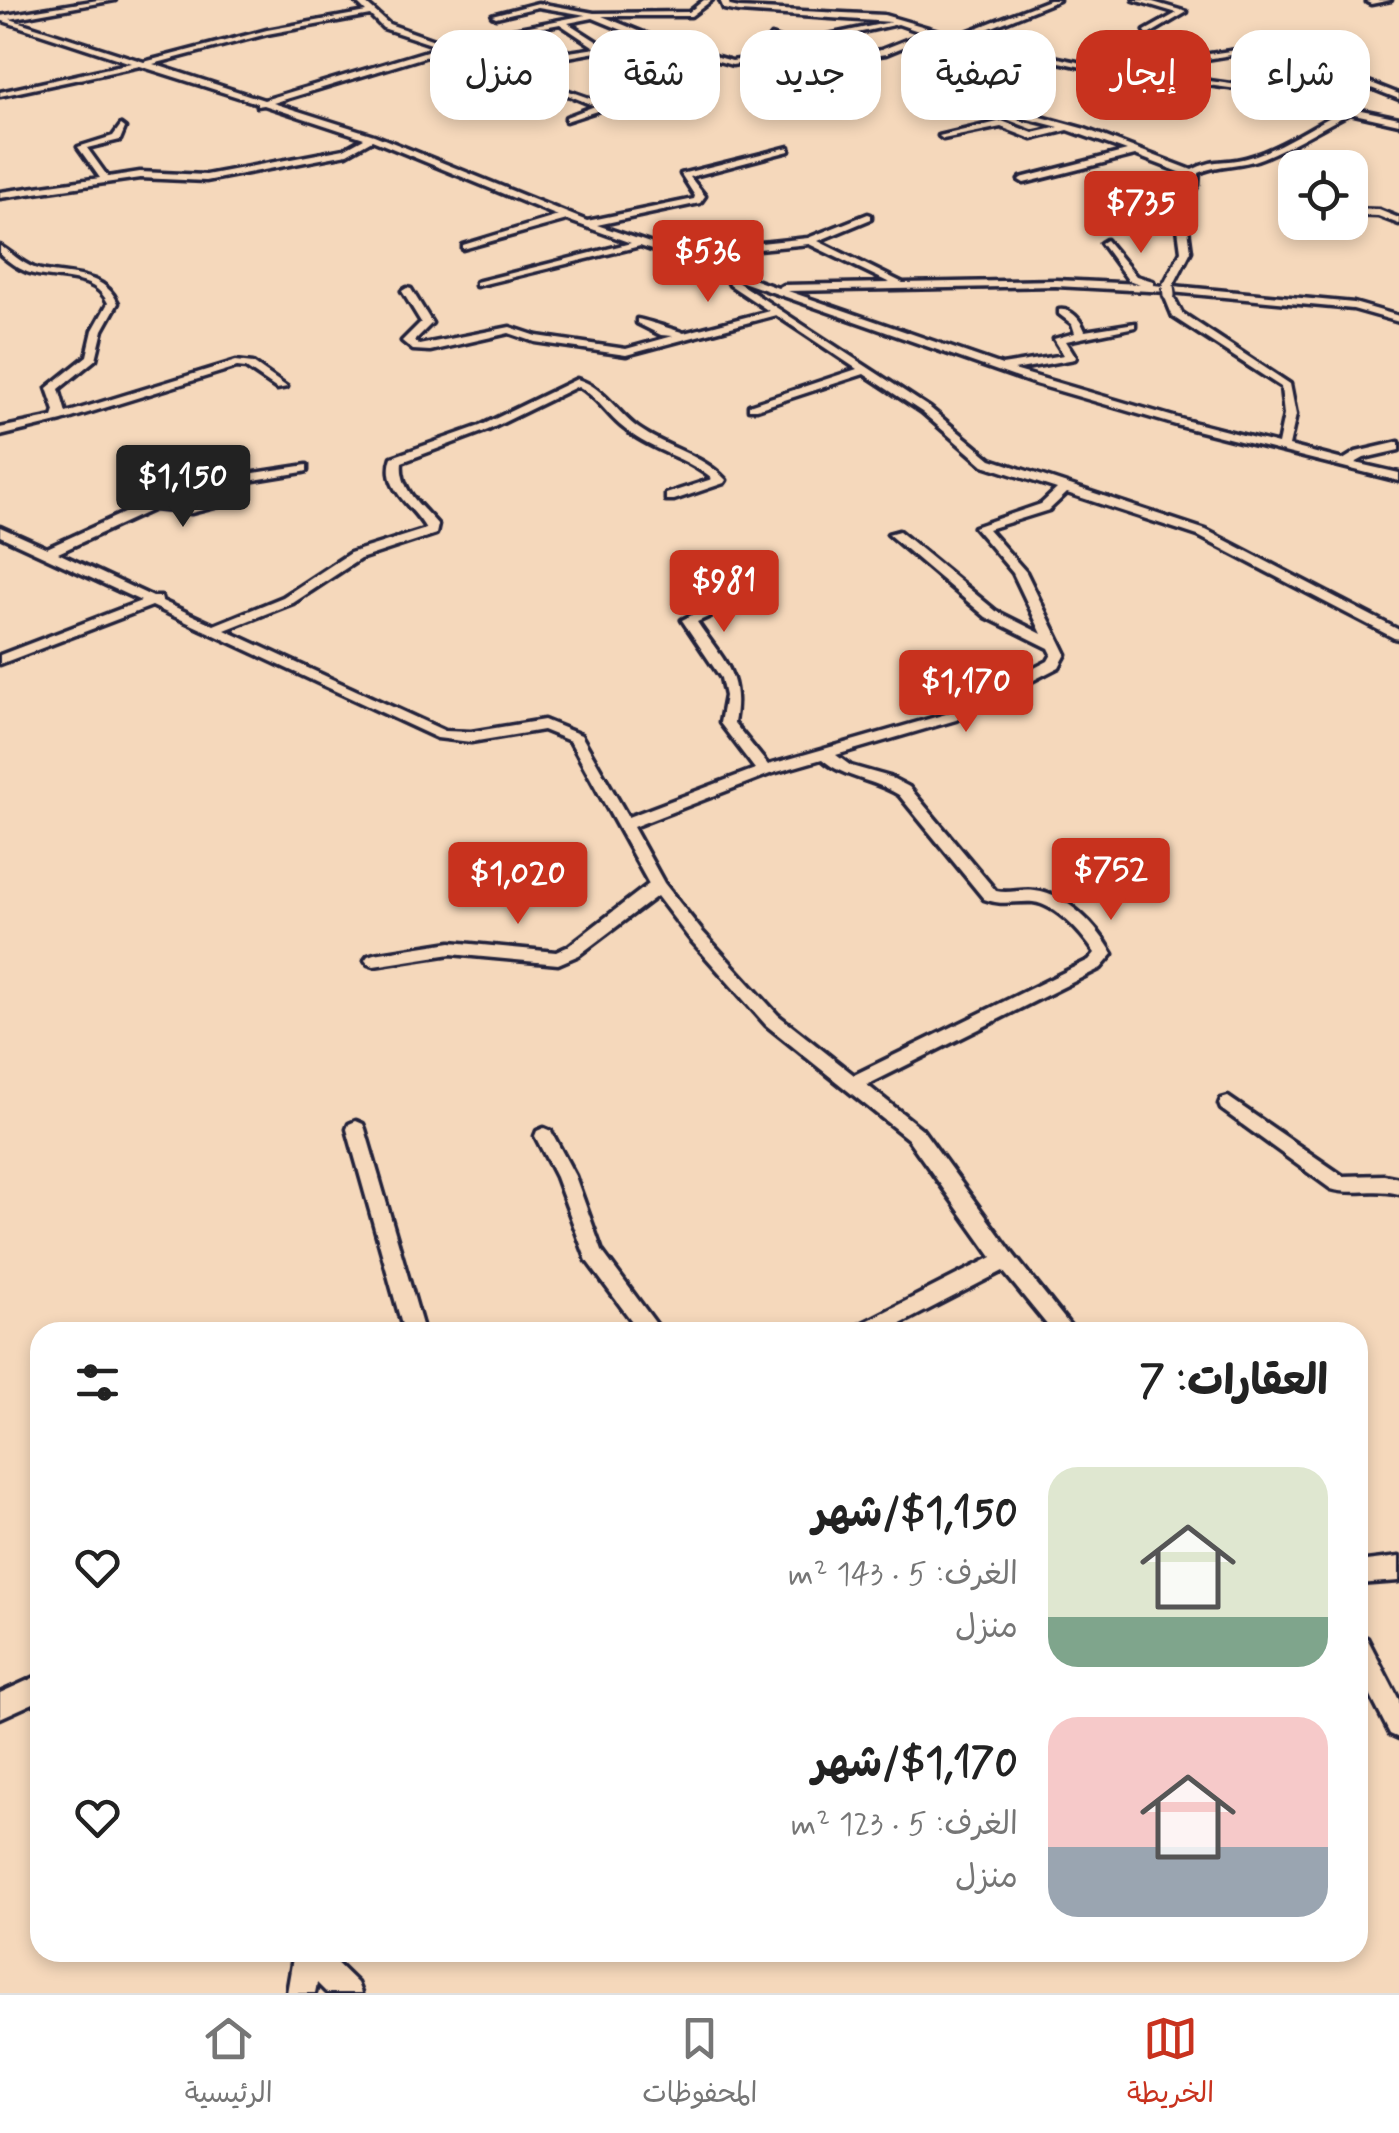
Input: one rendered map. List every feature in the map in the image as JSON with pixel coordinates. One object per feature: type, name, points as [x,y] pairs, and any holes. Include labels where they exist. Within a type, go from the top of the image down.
[{"type":"street","points":[[0,20],[111,0]]},
{"type":"street","points":[[358,0],[386,26],[430,41]]},
{"type":"street","points":[[521,30],[593,16],[692,14],[708,0]]},
{"type":"street","points":[[724,0],[727,7],[739,10],[856,13],[923,30]]},
{"type":"street","points":[[978,30],[1054,0]]},
{"type":"street","points":[[1138,0],[1183,12],[1153,30]]},
{"type":"street","points":[[1371,2],[1387,0]]},
{"type":"street","points":[[496,15],[538,5],[593,16],[627,30]]},
{"type":"street","points":[[0,94],[143,64],[267,32],[372,13]]},
{"type":"street","points":[[0,20],[371,137],[586,224],[999,369],[1399,477]]},
{"type":"street","points":[[562,22],[589,39]]},
{"type":"street","points":[[863,30],[900,22]]},
{"type":"street","points":[[260,104],[430,52]]},
{"type":"street","points":[[1370,85],[1399,97]]},
{"type":"street","points":[[569,93],[604,106],[569,119]]},
{"type":"street","points":[[1370,114],[1398,120]]},
{"type":"street","points":[[1041,120],[1194,174],[1212,164],[1242,162],[1263,154],[1329,120]]},
{"type":"street","points":[[943,136],[1000,124],[1032,136],[1069,128]]},
{"type":"street","points":[[105,179],[82,149],[117,138],[122,128]]},
{"type":"street","points":[[0,195],[150,174],[198,179],[347,151],[371,137]]},
{"type":"street","points":[[586,224],[697,200],[700,196],[684,176],[786,149]]},
{"type":"street","points":[[1024,180],[1135,152]]},
{"type":"street","points":[[1194,174],[1194,186],[1180,206],[1186,251],[1169,288],[1177,315],[1286,386],[1290,415],[1284,448]]},
{"type":"street","points":[[1368,213],[1399,222]]},
{"type":"street","points":[[466,248],[568,216]]},
{"type":"street","points":[[674,255],[810,241],[868,217]]},
{"type":"street","points":[[810,241],[903,286]]},
{"type":"street","points":[[480,284],[535,268],[586,262],[640,242]]},
{"type":"street","points":[[1106,243],[1135,280],[1169,288]]},
{"type":"street","points":[[0,249],[25,268],[65,272],[113,297],[92,358],[53,388],[61,410],[58,419]]},
{"type":"street","points":[[709,266],[940,421],[987,462],[1062,490],[1202,533],[1399,635]]},
{"type":"street","points":[[769,289],[1056,283],[1146,287],[1354,306],[1399,319]]},
{"type":"street","points":[[407,291],[427,323],[407,341],[423,349],[510,330],[535,339],[626,352],[773,310]]},
{"type":"street","points":[[758,299],[794,298]]},
{"type":"street","points":[[641,320],[673,334],[773,310]]},
{"type":"street","points":[[1062,312],[1078,323],[1080,333]]},
{"type":"street","points":[[999,369],[1071,357],[1059,339],[1131,324]]},
{"type":"street","points":[[0,432],[58,419],[236,364],[248,365],[280,387]]},
{"type":"street","points":[[753,407],[865,370]]},
{"type":"street","points":[[218,628],[288,600],[355,556],[432,531],[432,525],[404,496],[393,468],[396,460],[484,428],[574,383],[586,384],[612,414],[648,441],[705,466],[719,478],[718,483],[670,497]]},
{"type":"street","points":[[1346,463],[1360,455],[1399,446]]},
{"type":"street","points":[[46,553],[152,506],[166,503],[191,509],[223,502],[230,499],[221,486],[226,481],[303,468]]},
{"type":"street","points":[[622,825],[765,771],[928,726],[1054,664],[1059,660],[1054,645],[1019,572],[980,527],[1045,507],[1062,490]]},
{"type":"street","points":[[0,532],[218,628],[442,735],[470,737],[544,725],[566,730],[584,747],[622,825],[658,886],[742,991],[915,1134],[1006,1260],[1057,1322]]},
{"type":"street","points":[[894,534],[991,614],[1054,645]]},
{"type":"street","points":[[690,567],[735,591],[729,602],[689,620],[728,678],[732,696],[728,723],[765,771]]},
{"type":"street","points":[[0,660],[156,600]]},
{"type":"street","points":[[826,755],[847,773],[890,780],[904,791],[990,895],[1006,900],[1033,896],[1052,902],[1104,954],[1096,964],[854,1083]]},
{"type":"street","points":[[374,960],[451,948],[558,958],[658,886]]},
{"type":"street","points":[[1228,1104],[1338,1183],[1359,1187],[1385,1182],[1399,1186]]},
{"type":"street","points":[[356,1130],[411,1322]]},
{"type":"street","points":[[544,1136],[565,1176],[594,1256],[644,1322]]},
{"type":"street","points":[[885,1322],[1006,1260]]},
{"type":"street","points":[[1368,1572],[1399,1569]]},
{"type":"street","points":[[1368,1665],[1399,1724]]},
{"type":"street","points":[[0,1706],[30,1692]]},
{"type":"street","points":[[300,1993],[306,1962]]},
{"type":"street","points":[[316,1962],[347,1993]]}]
